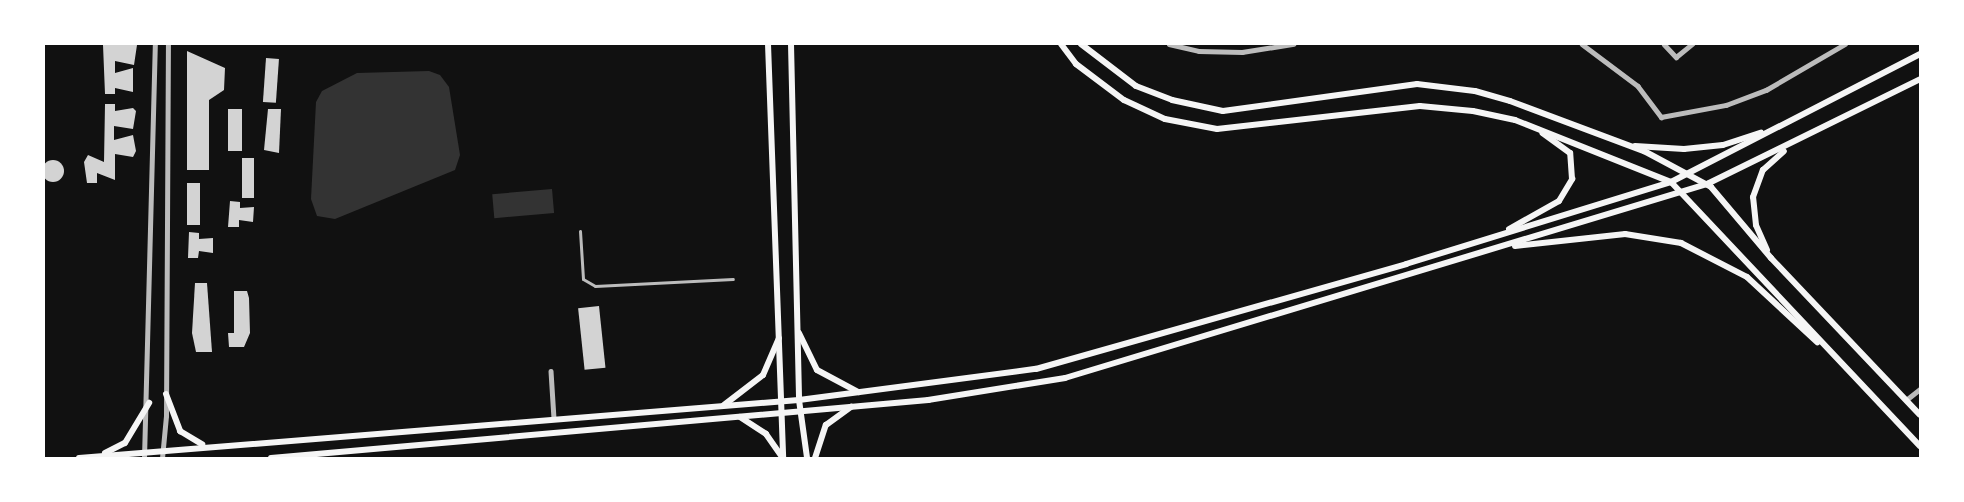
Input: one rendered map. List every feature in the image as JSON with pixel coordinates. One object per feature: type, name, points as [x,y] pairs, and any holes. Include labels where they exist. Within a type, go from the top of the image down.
[{"type":"main road","points":[[768,44],[783,458]]},
{"type":"main road","points":[[791,44],[799,400],[807,458]]},
{"type":"main road","points":[[1061,44],[1076,64],[1124,100],[1165,119],[1217,129],[1420,106],[1473,111],[1533,127],[1670,182],[1876,397],[1920,446]]},
{"type":"main road","points":[[1080,44],[1136,86],[1172,100],[1223,111],[1417,84],[1484,93],[1628,145],[1707,184],[1770,258],[1920,415]]},
{"type":"main road","points":[[79,458],[163,448],[799,400],[1036,369],[1498,235],[1670,182],[1920,54]]},
{"type":"main road","points":[[271,458],[964,396],[1065,378],[1707,184],[1789,146],[1920,79]]},
{"type":"main road","points":[[1628,145],[1684,149],[1723,145],[1781,126]]},
{"type":"main road","points":[[1498,235],[1558,201],[1572,179],[1570,153],[1533,127]]},
{"type":"main road","points":[[1770,258],[1756,225],[1754,197],[1763,170],[1789,146]]},
{"type":"main road","points":[[1491,250],[1625,234],[1681,243],[1747,277],[1876,397]]},
{"type":"main road","points":[[798,331],[817,370],[859,393]]},
{"type":"main road","points":[[724,405],[763,375],[780,334]]},
{"type":"main road","points":[[166,394],[180,430],[194,442],[208,445]]},
{"type":"main road","points":[[100,456],[125,443],[149,403]]},
{"type":"main road","points":[[816,458],[826,425],[853,406]]},
{"type":"main road","points":[[738,416],[766,434],[783,458]]},
{"type":"street","points":[[144,458],[149,403],[155,44]]},
{"type":"street","points":[[162,458],[166,394],[168,44]]},
{"type":"street","points":[[1169,44],[1199,51],[1293,44]]},
{"type":"street","points":[[1199,51],[1202,44]]},
{"type":"street","points":[[1582,44],[1638,86],[1660,117],[1717,107],[1766,90],[1845,44]]},
{"type":"street","points":[[1664,44],[1676,57],[1692,44]]},
{"type":"street","points":[[580,231],[583,279],[595,286],[733,279]]},
{"type":"street","points":[[550,371],[554,418]]},
{"type":"street","points":[[1906,400],[1920,388]]},
{"type":"shaded area","points":[[429,71],[440,75],[449,87],[460,155],[455,170],[335,219],[317,216],[311,199],[316,102],[322,91],[357,73]]},
{"type":"shaded area","points":[[552,189],[554,213],[494,218],[492,194]]},
{"type":"building","points":[[103,45],[137,45],[134,65],[115,61],[115,73],[133,68],[133,92],[115,88],[115,94],[105,94]]},
{"type":"building","points":[[187,51],[225,68],[224,90],[209,100],[209,170],[187,170]]},
{"type":"building","points":[[266,58],[279,59],[276,103],[263,102]]},
{"type":"building","points":[[105,104],[115,104],[115,111],[133,108],[136,111],[133,129],[114,126],[114,140],[133,135],[136,151],[133,157],[115,154],[115,180],[97,173],[97,183],[87,183],[84,162],[88,155],[104,162]]},
{"type":"building","points":[[228,109],[242,109],[242,151],[228,151]]},
{"type":"building","points":[[268,109],[281,109],[279,153],[264,150]]},
{"type":"building","points":[[242,158],[254,158],[254,198],[242,198]]},
{"type":"building","points":[[53,160],[61,163],[64,171],[61,179],[53,182],[45,179],[42,171],[45,163]]},
{"type":"building","points":[[187,183],[200,183],[200,225],[187,225]]},
{"type":"building","points":[[230,201],[240,202],[240,208],[254,207],[253,222],[239,220],[239,227],[228,227]]},
{"type":"building","points":[[189,232],[199,233],[199,239],[213,238],[213,253],[199,251],[198,258],[188,258]]},
{"type":"building","points":[[195,283],[207,283],[212,352],[196,352],[192,333]]},
{"type":"building","points":[[234,291],[247,291],[249,298],[250,333],[244,347],[229,347],[228,333],[234,333]]},
{"type":"building","points":[[599,306],[605,368],[585,370],[578,308]]}]
